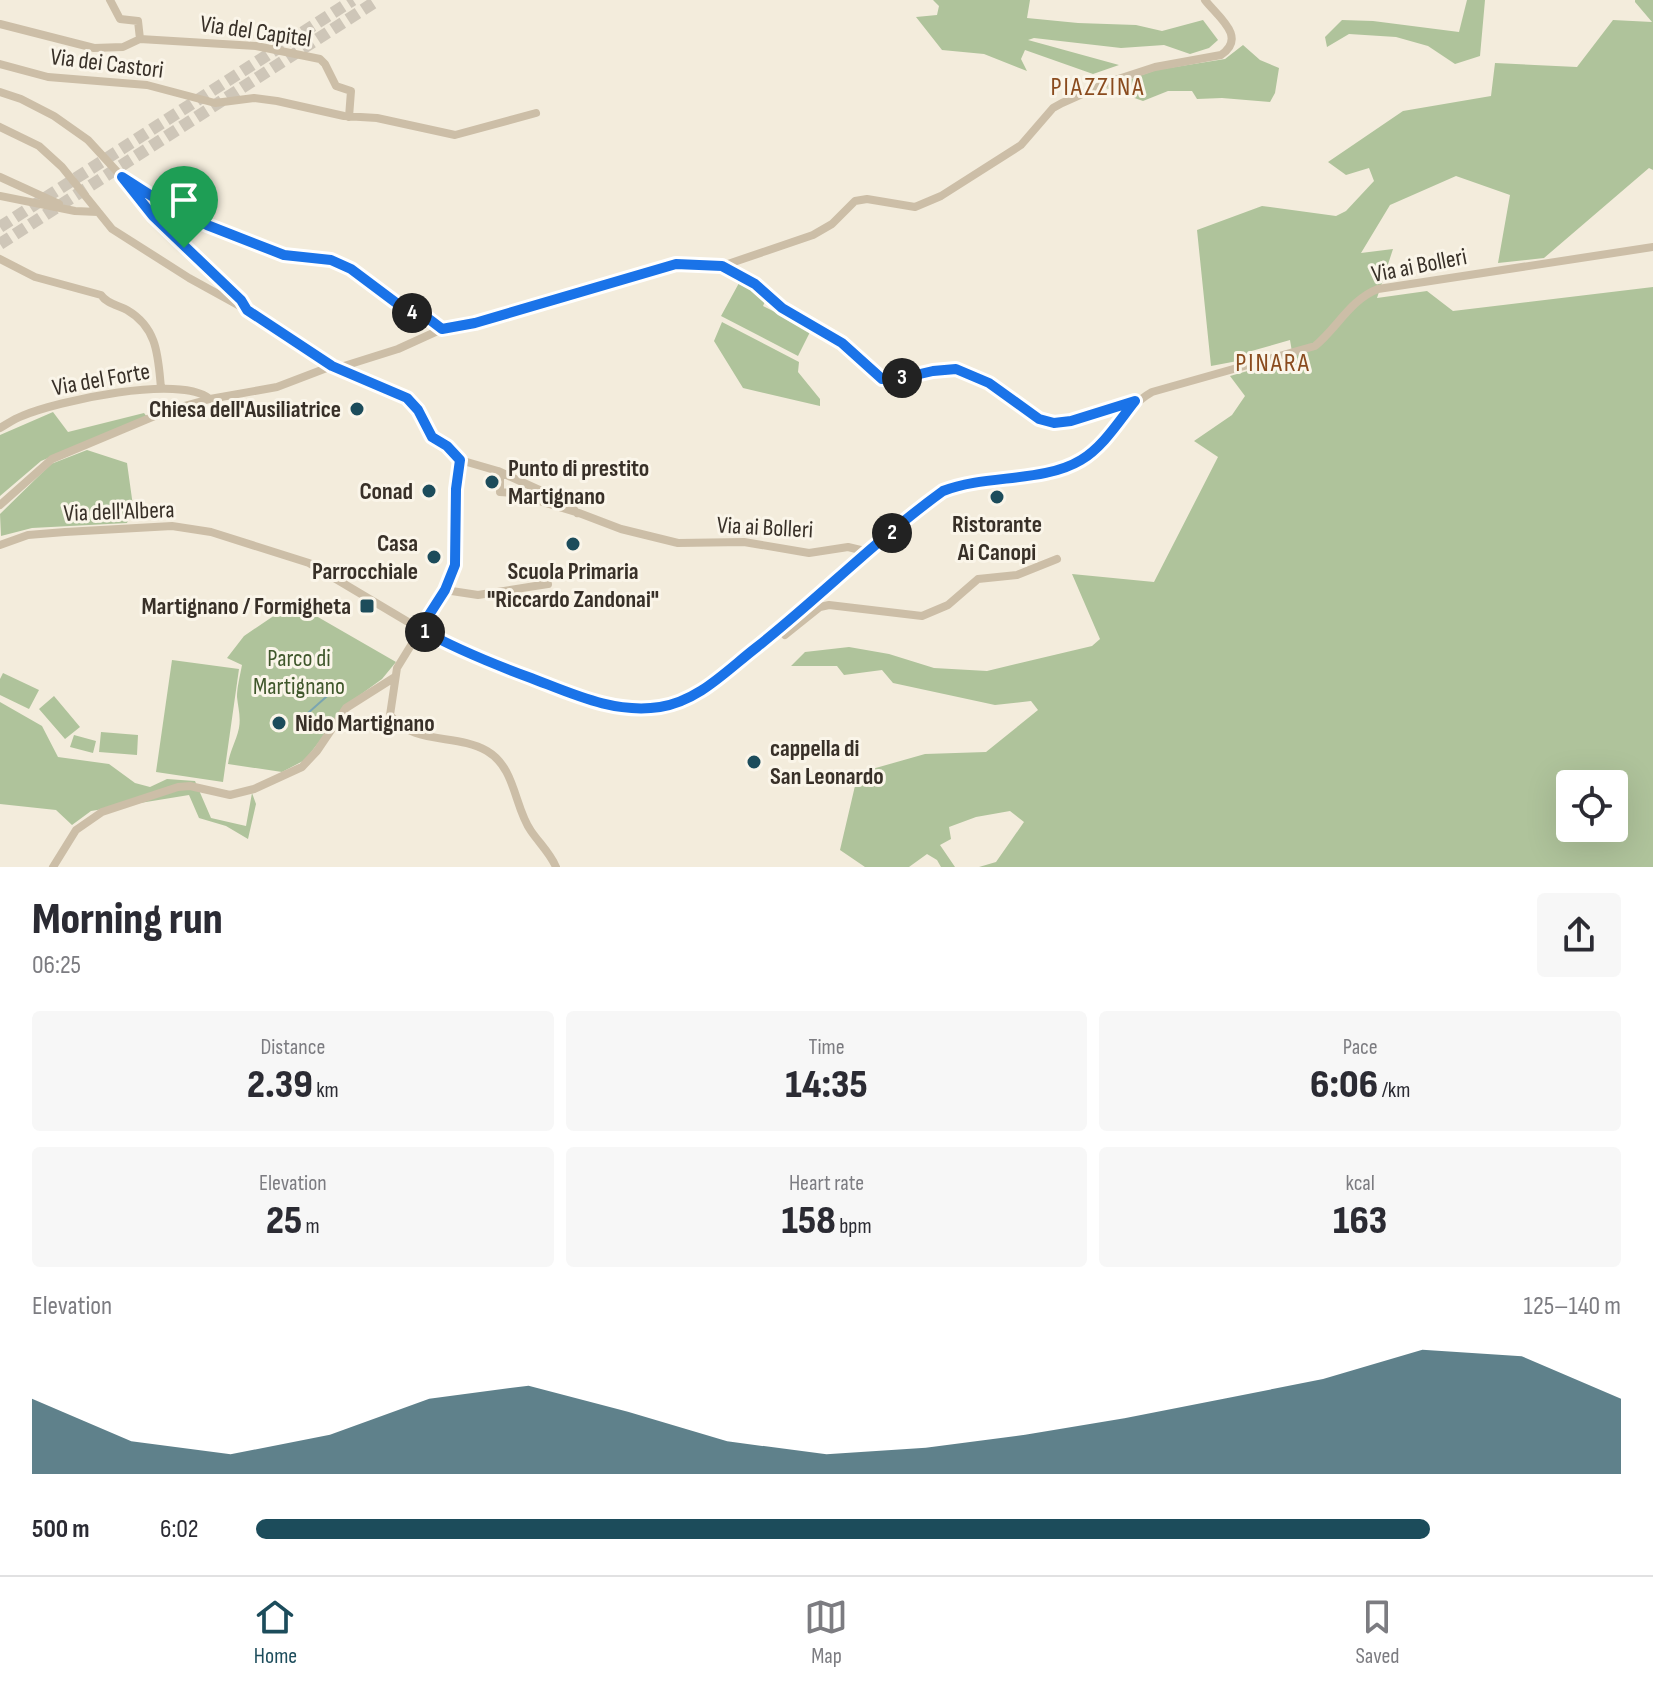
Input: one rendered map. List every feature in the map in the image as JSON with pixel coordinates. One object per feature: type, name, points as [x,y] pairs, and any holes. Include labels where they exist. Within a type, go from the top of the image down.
[{"type":"street","points":[[110,0],[120,19],[138,21],[140,39]]},
{"type":"street","points":[[722,266],[813,235],[832,224],[855,201],[867,199],[915,207],[941,196],[1021,145],[1053,108],[1062,103],[1109,82],[1155,67],[1221,55],[1232,42],[1230,28],[1205,0]]},
{"type":"street","name":"Via del Capitel","points":[[0,24],[94,48],[123,47],[140,39],[256,46],[320,59],[336,86],[351,91],[349,117]]},
{"type":"street","name":"Via dei Castori","points":[[0,64],[48,77],[147,85],[215,103],[254,98],[349,117],[377,118],[455,135],[536,113]]},
{"type":"street","points":[[0,92],[54,116],[108,159],[153,216],[241,300],[247,310]]},
{"type":"street","points":[[0,127],[39,146],[62,167],[112,229],[189,278],[247,310],[332,366],[407,398],[418,410],[432,437],[447,446],[460,460],[568,503],[577,513]]},
{"type":"street","points":[[0,177],[75,211]]},
{"type":"street","points":[[122,177],[175,211],[207,225],[284,255],[331,260],[351,269],[407,311],[425,316],[442,329]]},
{"type":"street","points":[[0,196],[75,211],[98,212]]},
{"type":"street","name":"Via ai Bolleri","points":[[577,513],[651,538],[678,543],[744,542],[809,553],[848,547],[869,552],[943,491],[963,483],[1045,472],[1081,460],[1094,450],[1135,401],[1152,392],[1315,346],[1366,294],[1378,289],[1653,247]]},
{"type":"street","points":[[0,259],[35,277],[101,295],[105,301],[133,314],[156,347],[161,363],[161,388]]},
{"type":"street","name":"Via del Forte","points":[[0,505],[52,459],[169,410],[277,387],[332,366],[344,366],[398,349],[442,329],[475,323],[676,264],[722,266]]},
{"type":"street","points":[[722,266],[755,284],[782,308],[842,343],[882,379],[894,380],[956,369],[989,383],[1039,419],[1054,423],[1071,421],[1135,401]]},
{"type":"street","name":"Via del Forte","points":[[0,428],[21,416],[54,406],[119,392],[161,388],[203,392],[210,399]]},
{"type":"street","points":[[460,460],[455,501],[455,565],[445,590],[401,661],[389,709],[393,719],[421,735],[474,745],[489,752],[503,768],[516,791],[530,830],[556,867]]},
{"type":"street","points":[[500,474],[500,492],[513,493],[577,513]]},
{"type":"street","name":"Via dell'Albera","points":[[0,545],[28,535],[80,531],[172,526],[211,532],[309,563],[420,629],[477,657],[592,701],[636,709],[678,702],[698,693],[781,629],[869,552]]},
{"type":"street","points":[[781,629],[785,635],[820,607],[829,605],[922,616],[948,605],[978,579],[1017,575],[1057,559]]},
{"type":"street","points":[[445,590],[478,595],[548,584]]},
{"type":"street","points":[[56,867],[76,830],[102,812],[178,787],[190,786],[230,795],[254,789],[302,767],[317,751],[346,708],[395,677]]},
{"type":"green space","points":[[933,0],[1030,0],[1027,18],[1136,25],[1162,31],[1203,20],[1218,40],[1209,48],[1190,54],[1164,45],[1121,48],[1034,38],[1028,40],[1119,65],[1093,74],[1025,50],[1021,59],[1027,71],[984,54],[942,50],[916,17],[937,15],[939,6]]},
{"type":"green space","points":[[1467,0],[1485,0],[1480,56],[1455,64],[1428,46],[1396,37],[1349,34],[1327,47],[1325,37],[1342,20],[1459,32]]},
{"type":"green space","points":[[1635,0],[1653,0],[1653,170],[1649,168],[1544,258],[1498,263],[1510,195],[1456,176],[1390,205],[1361,253],[1393,249],[1377,298],[1427,291],[1453,311],[1653,287],[1653,867],[979,867],[996,862],[1024,822],[1010,811],[976,817],[949,827],[951,839],[940,845],[955,867],[941,867],[937,860],[927,854],[909,867],[865,867],[840,850],[858,773],[925,754],[986,752],[1038,710],[1031,701],[995,705],[893,683],[882,670],[844,675],[837,666],[791,666],[805,652],[849,647],[889,654],[934,668],[987,671],[1092,646],[1100,639],[1072,574],[1154,582],[1218,457],[1194,441],[1232,415],[1245,396],[1230,376],[1293,358],[1290,340],[1248,352],[1248,359],[1211,366],[1197,230],[1262,206],[1336,216],[1346,211],[1374,181],[1369,168],[1346,175],[1328,162],[1403,111],[1491,96],[1495,63],[1577,67],[1613,20],[1652,22]]},
{"type":"green space","points":[[1243,45],[1260,60],[1279,68],[1275,93],[1270,102],[1197,99],[1192,91],[1168,91],[1143,101],[1106,88],[1156,70],[1225,59]]},
{"type":"green space","points":[[739,283],[767,297],[763,306],[811,330],[798,356],[721,316]]},
{"type":"green space","points":[[722,322],[799,362],[798,372],[820,399],[820,406],[743,388],[714,341]]},
{"type":"green space","points":[[53,412],[68,432],[144,413],[147,417],[41,461],[0,496],[0,435]]},
{"type":"green space","points":[[87,450],[127,463],[133,506],[127,523],[32,528],[1,536],[0,514],[51,464]]},
{"type":"green space","name":"Parco di Martignano","points":[[303,596],[304,609],[396,662],[382,679],[349,703],[305,760],[282,772],[228,764],[239,728],[237,693],[242,665],[227,658],[244,636]]},
{"type":"green space","points":[[172,660],[239,669],[223,782],[156,772]]},
{"type":"green space","points":[[3,673],[39,690],[29,709],[0,695]]},
{"type":"green space","points":[[54,696],[80,727],[65,739],[39,709]]},
{"type":"green space","points":[[0,702],[42,726],[58,757],[109,764],[135,783],[150,787],[167,779],[195,781],[211,818],[246,826],[252,793],[256,804],[248,839],[226,826],[199,818],[189,795],[91,811],[72,825],[56,810],[0,804]]},
{"type":"green space","points":[[101,732],[138,735],[137,755],[99,752]]},
{"type":"green space","points":[[74,735],[96,741],[93,753],[70,747]]},
{"type":"waterway","points":[[308,713],[334,690]]},
{"type":"tunnel","points":[[0,227],[353,0]]},
{"type":"tunnel","points":[[0,244],[378,0]]},
{"type":"place","name":"Chiesa dell'Ausiliatrice","points":[[357,409]]},
{"type":"place","name":"Punto di prestito Martignano","points":[[492,482]]},
{"type":"place","name":"Conad","points":[[429,491]]},
{"type":"place","name":"Ristorante Ai Canopi","points":[[997,497]]},
{"type":"place","name":"Scuola Primaria \"Riccardo Zandonai\"","points":[[573,544]]},
{"type":"place","name":"Casa Parrocchiale","points":[[434,557]]},
{"type":"place","name":"Martignano / Formigheta","points":[[367,606]]},
{"type":"place","name":"Nido Martignano","points":[[279,723]]},
{"type":"place","name":"cappella di San Leonardo","points":[[754,762]]},
{"type":"district","name":"PIAZZINA","points":[[1098,86]]},
{"type":"district","name":"PINARA","points":[[1273,362]]},
{"type":"route","points":[[122,177],[175,211],[207,225],[284,255],[331,260],[351,269],[407,311],[425,316],[442,329],[475,323],[676,264],[722,266],[755,284],[782,308],[842,343],[882,379],[894,380],[956,369],[989,383],[1039,419],[1054,423],[1120,408],[1135,401],[1094,450],[1081,460],[1045,472],[963,483],[943,491],[781,629],[698,693],[660,707],[621,708],[592,701],[477,657],[420,629],[445,590],[455,565],[456,489],[460,460],[447,446],[432,437],[418,410],[407,398],[332,366],[247,310],[241,300],[184,248],[122,177]]}]
